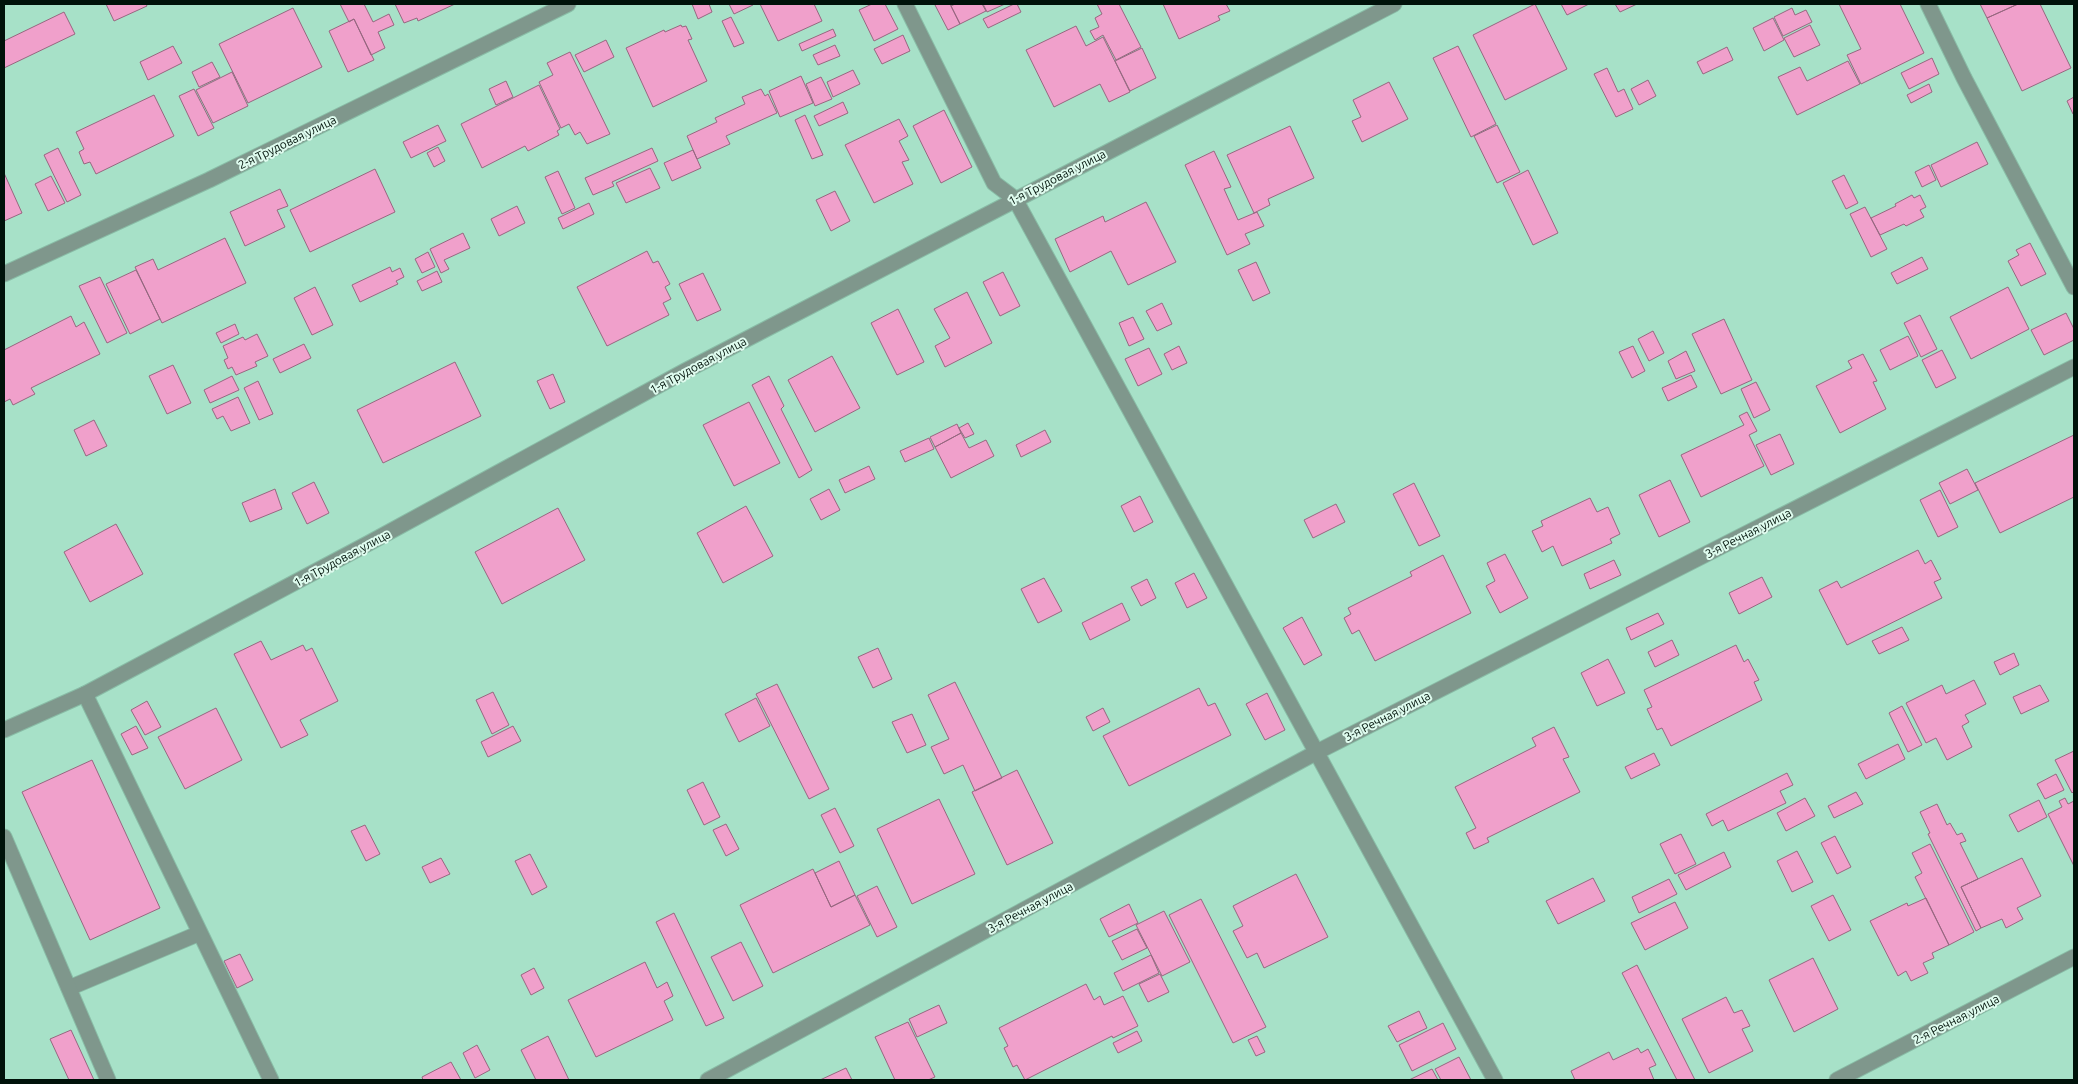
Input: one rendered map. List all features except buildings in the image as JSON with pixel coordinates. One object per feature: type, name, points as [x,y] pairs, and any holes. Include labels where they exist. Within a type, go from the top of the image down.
[{"type":"street","name":"2-я Трудовая улица","points":[[4,274],[34,262],[218,176],[568,4]]},
{"type":"street","points":[[905,4],[994,183],[1014,199],[1495,1080]]},
{"type":"street","name":"1-я Трудовая улица","points":[[4,730],[85,694],[369,543],[684,371],[1394,4]]},
{"type":"street","points":[[1928,4],[1964,78],[2074,287]]},
{"type":"street","name":"3-я Речная улица","points":[[708,1080],[1317,752],[2074,367]]},
{"type":"street","points":[[85,694],[271,1080]]},
{"type":"street","points":[[4,837],[108,1080]]},
{"type":"street","points":[[69,988],[200,933]]},
{"type":"street","name":"2-я Речная улица","points":[[1837,1080],[2074,957]]}]
